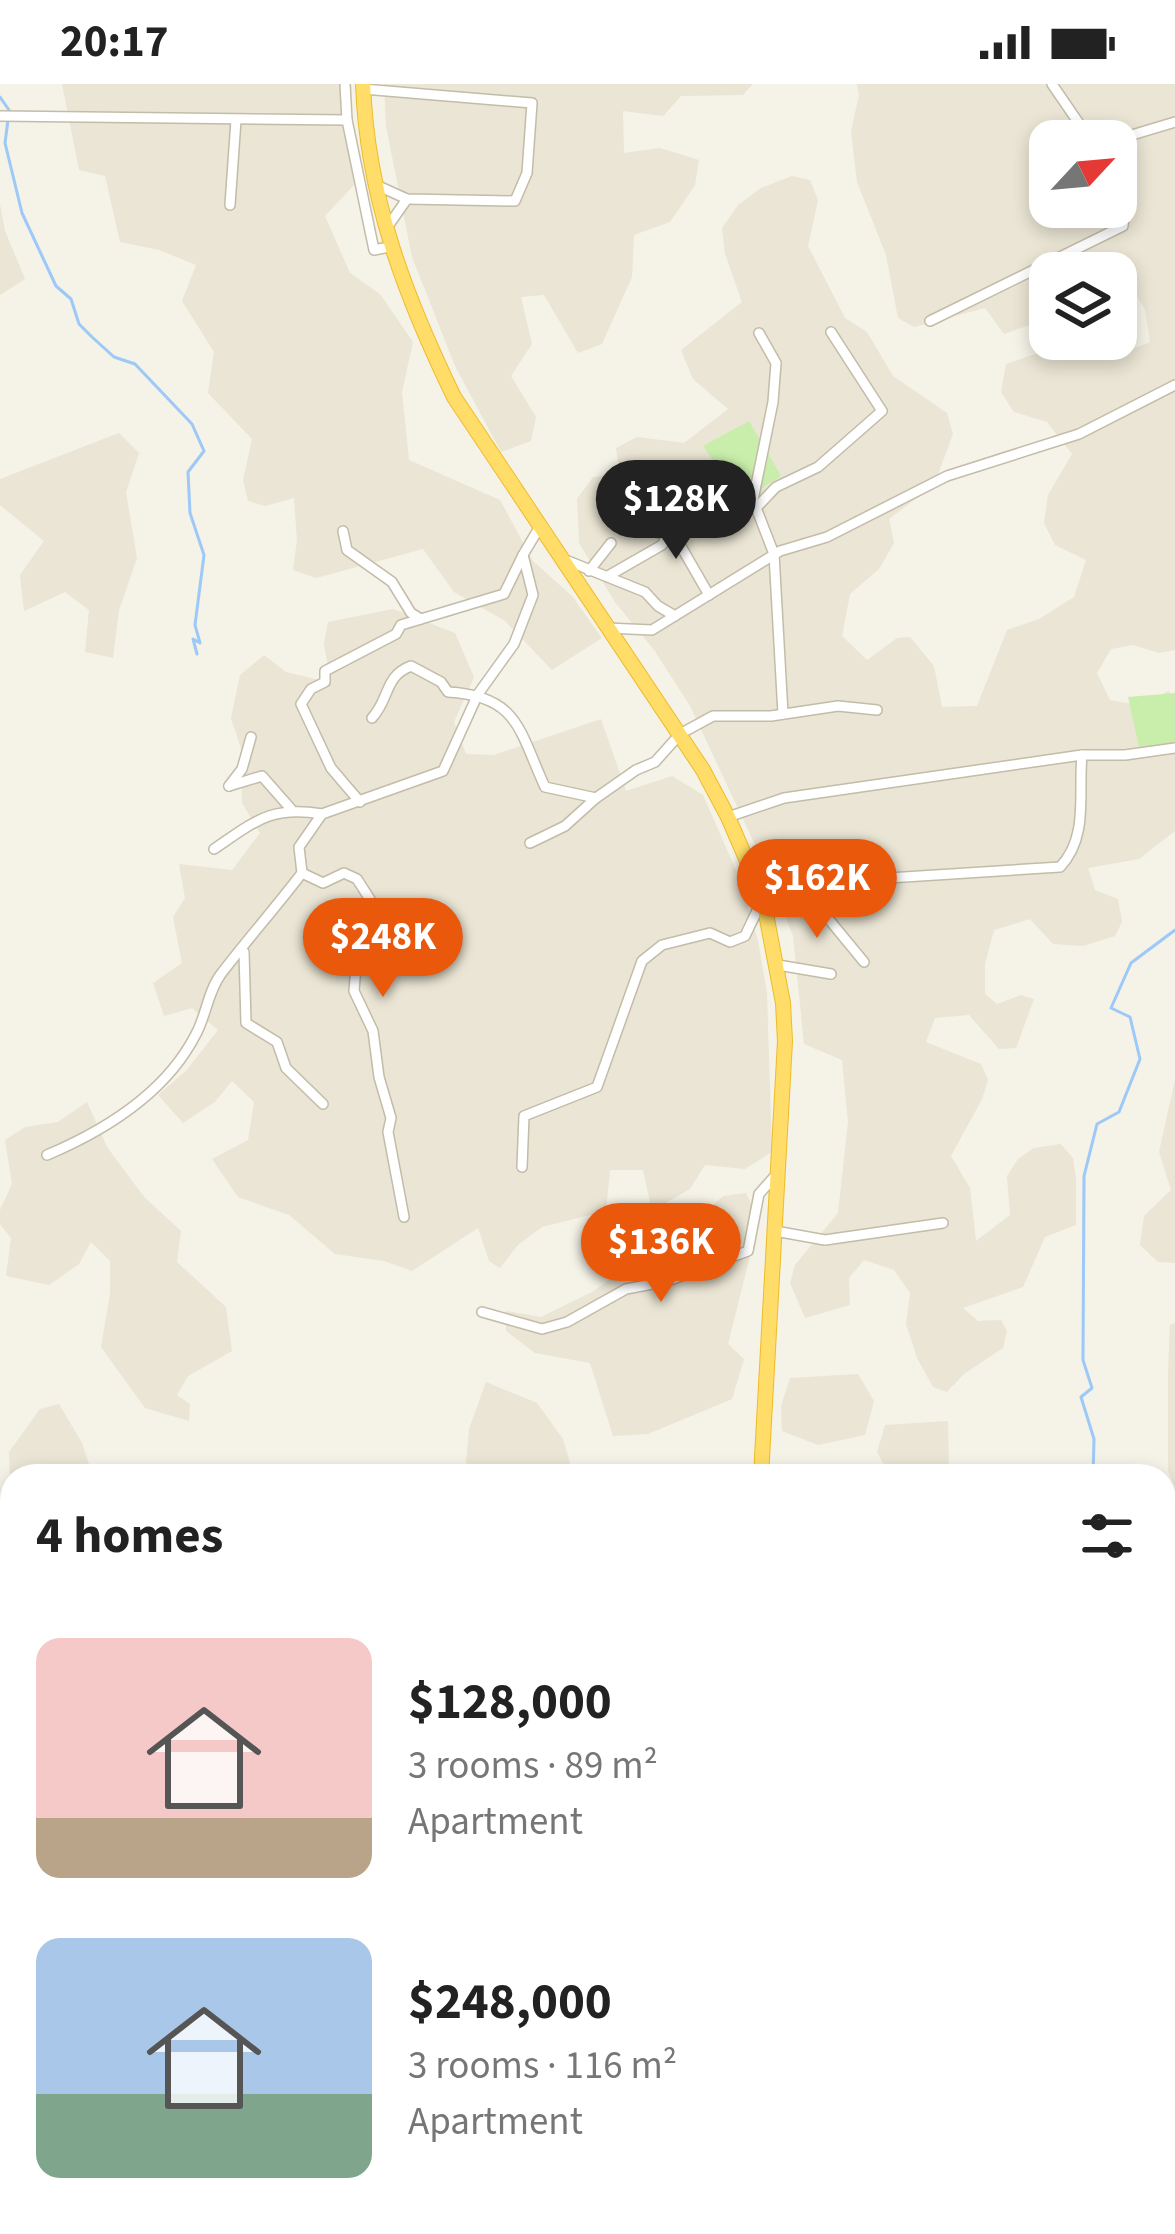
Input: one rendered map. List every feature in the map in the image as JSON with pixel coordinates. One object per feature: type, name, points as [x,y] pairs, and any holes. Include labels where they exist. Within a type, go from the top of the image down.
[{"type":"highway","points":[[363,86],[374,184],[389,248],[454,397],[680,734],[728,817],[763,898],[778,965],[785,1041],[762,1464]]},
{"type":"street","points":[[345,84],[346,119],[374,250],[389,248]]},
{"type":"street","points":[[1052,84],[1077,120]]},
{"type":"street","points":[[363,86],[532,103],[527,173],[515,201],[406,199],[374,184]]},
{"type":"street","points":[[0,116],[346,119]]},
{"type":"street","points":[[230,205],[236,120]]},
{"type":"street","points":[[1137,133],[1175,122]]},
{"type":"street","points":[[386,230],[406,199]]},
{"type":"street","points":[[930,321],[1119,228]]},
{"type":"street","points":[[756,508],[776,487],[818,467],[882,411],[831,332]]},
{"type":"street","points":[[759,333],[776,363],[753,500],[774,554],[783,715]]},
{"type":"street","points":[[607,628],[652,630],[774,554],[827,537],[947,476],[1079,434],[1175,385]]},
{"type":"street","points":[[649,502],[629,515],[636,528],[675,536],[709,595]]},
{"type":"street","points":[[360,802],[331,768],[301,704],[311,689],[325,682],[325,671],[397,634],[401,625],[504,594],[539,528]]},
{"type":"street","points":[[344,531],[347,550],[392,581],[411,613],[421,619]]},
{"type":"street","points":[[608,576],[662,545],[668,535]]},
{"type":"street","points":[[589,571],[610,543]]},
{"type":"street","points":[[214,849],[257,820],[291,808],[322,814],[443,771],[478,694],[514,644],[533,595],[524,555]]},
{"type":"street","points":[[563,558],[645,592],[675,616]]},
{"type":"street","points":[[372,718],[381,708],[387,684],[397,671],[411,666],[441,682],[448,692],[478,694],[508,710],[545,787],[596,798]]},
{"type":"street","points":[[530,843],[565,826],[596,798],[656,762],[680,734],[713,716],[783,715],[838,706],[877,710]]},
{"type":"street","points":[[251,737],[242,770],[229,787],[262,776],[291,808]]},
{"type":"street","points":[[728,817],[784,798],[1082,755],[1175,748]]},
{"type":"street","points":[[522,1167],[524,1116],[597,1087],[642,962],[662,945],[710,933],[730,942],[745,936],[763,898],[872,879],[1060,866],[1073,854],[1080,829],[1082,755]]},
{"type":"street","points":[[47,1155],[143,1101],[196,1036],[218,978],[302,873],[299,847],[322,814]]},
{"type":"street","points":[[302,873],[323,883],[344,873],[357,879],[378,912],[357,953],[353,991],[373,1031],[404,1217]]},
{"type":"street","points":[[799,891],[864,962]]},
{"type":"street","points":[[244,950],[246,1023],[278,1042],[286,1068],[323,1104]]},
{"type":"street","points":[[778,965],[831,974]]},
{"type":"street","points":[[482,1312],[542,1329],[567,1322],[626,1289],[668,1281],[748,1251],[759,1194],[778,1173]]},
{"type":"street","points":[[775,1231],[825,1240],[943,1223]]},
{"type":"shaded area","points":[[62,84],[339,84],[354,185],[325,216],[350,273],[380,294],[413,342],[402,392],[409,460],[500,500],[533,561],[572,596],[602,638],[552,670],[505,621],[454,592],[423,549],[316,578],[293,570],[294,498],[265,506],[248,501],[243,480],[252,439],[208,393],[214,352],[182,301],[196,265],[159,250],[120,242],[105,176],[79,170]]},
{"type":"shaded area","points":[[384,84],[753,84],[743,95],[681,96],[663,116],[623,111],[624,153],[660,148],[699,160],[695,185],[670,222],[634,235],[632,277],[602,344],[578,353],[544,295],[521,297],[532,344],[511,376],[536,417],[531,441],[501,452],[455,366],[412,257],[386,126]]},
{"type":"shaded area","points":[[857,84],[1175,84],[1175,650],[1159,653],[1133,645],[1111,649],[1097,673],[1110,700],[1138,705],[1169,691],[1175,703],[1175,831],[1139,859],[1088,868],[1095,890],[1118,899],[1122,922],[1115,936],[1083,946],[1053,944],[1030,919],[994,930],[985,964],[985,994],[997,1004],[1021,995],[1034,999],[1016,1048],[999,1049],[969,1015],[935,1018],[926,1042],[981,1064],[988,1080],[951,1156],[970,1188],[976,1241],[1010,1215],[1007,1176],[1018,1159],[1034,1148],[1061,1144],[1073,1158],[1076,1179],[1076,1225],[1045,1237],[1023,1287],[963,1308],[978,1321],[1001,1320],[1007,1331],[1003,1348],[964,1374],[947,1392],[933,1387],[917,1358],[906,1324],[910,1293],[894,1270],[864,1260],[849,1278],[850,1305],[805,1318],[790,1283],[795,1265],[838,1213],[848,1122],[842,1060],[804,1044],[793,936],[766,868],[690,706],[579,543],[577,499],[593,477],[620,475],[616,448],[637,437],[684,443],[728,409],[693,379],[681,350],[742,302],[725,254],[722,228],[738,205],[761,188],[792,176],[810,180],[818,200],[808,246],[845,318],[867,332],[893,376],[947,413],[953,434],[934,485],[889,519],[894,543],[879,569],[850,594],[842,636],[867,660],[897,638],[910,637],[934,666],[942,707],[977,706],[1007,630],[1039,619],[1074,597],[1086,560],[1055,545],[1044,523],[1048,495],[1072,454],[1047,422],[1014,412],[1001,392],[1006,364],[1029,356],[1029,360],[1137,360],[1137,347],[1150,342],[1145,310],[1137,296],[1137,252],[1029,252],[1029,325],[1004,334],[985,308],[914,327],[898,318],[886,255],[857,182],[851,131]]},
{"type":"shaded area","points":[[0,204],[5,231],[25,279],[0,295]]},
{"type":"shaded area","points":[[119,433],[139,453],[126,492],[137,558],[119,610],[113,658],[85,652],[89,610],[65,592],[24,611],[20,575],[44,541],[0,505],[0,479]]},
{"type":"shaded area","points":[[393,609],[455,633],[474,677],[454,722],[466,754],[494,755],[601,719],[626,791],[672,776],[703,795],[738,875],[758,941],[767,993],[772,1152],[745,1169],[705,1165],[690,1189],[652,1211],[643,1170],[610,1170],[606,1211],[542,1227],[518,1245],[500,1268],[489,1261],[478,1228],[412,1271],[384,1261],[335,1254],[289,1215],[238,1197],[212,1159],[248,1140],[254,1102],[232,1081],[215,1102],[183,1123],[158,1095],[186,1071],[218,1030],[192,1008],[164,1016],[153,983],[182,963],[173,917],[185,898],[179,864],[232,870],[260,833],[242,803],[241,748],[231,718],[240,675],[264,655],[286,672],[331,683],[324,644],[328,622]]},
{"type":"shaded area","points":[[1175,1080],[1175,1263],[1158,1262],[1140,1245],[1144,1216],[1171,1190],[1159,1152]]},
{"type":"shaded area","points":[[87,1102],[107,1147],[144,1197],[181,1231],[177,1262],[226,1307],[232,1351],[188,1376],[177,1395],[190,1404],[189,1421],[145,1408],[101,1347],[110,1261],[91,1242],[79,1264],[49,1285],[6,1276],[11,1238],[0,1224],[0,1210],[12,1184],[5,1140],[25,1127],[58,1122]]},
{"type":"shaded area","points":[[746,1193],[759,1220],[728,1344],[744,1359],[732,1399],[648,1434],[613,1436],[590,1363],[535,1353],[506,1331],[506,1311],[541,1317],[594,1291],[641,1256],[656,1232],[700,1216],[723,1196]]},
{"type":"shaded area","points":[[1175,1323],[1175,1464],[1168,1464],[1170,1325]]},
{"type":"shaded area","points":[[858,1374],[874,1401],[865,1435],[818,1445],[782,1431],[781,1406],[790,1378]]},
{"type":"shaded area","points":[[486,1382],[537,1403],[563,1439],[570,1464],[466,1464],[469,1429]]},
{"type":"shaded area","points":[[59,1404],[89,1464],[9,1464],[9,1452],[40,1409]]},
{"type":"shaded area","points":[[948,1421],[949,1464],[884,1464],[877,1452],[885,1425]]},
{"type":"green space","points":[[749,421],[781,476],[741,501],[703,446]]},
{"type":"green space","points":[[1175,693],[1175,744],[1139,747],[1128,697]]},
{"type":"waterway","points":[[0,97],[9,110]]},
{"type":"waterway","points":[[8,120],[5,143],[22,213],[56,286],[71,299],[79,324],[114,357],[135,364],[192,424],[204,451],[188,472],[190,513],[204,555],[195,625],[200,643],[193,639],[197,654]]},
{"type":"waterway","points":[[1093,1464],[1094,1439],[1081,1397],[1092,1388],[1083,1360],[1084,1176],[1097,1124],[1119,1112],[1140,1059],[1130,1017],[1111,1008],[1131,963],[1175,930]]}]
